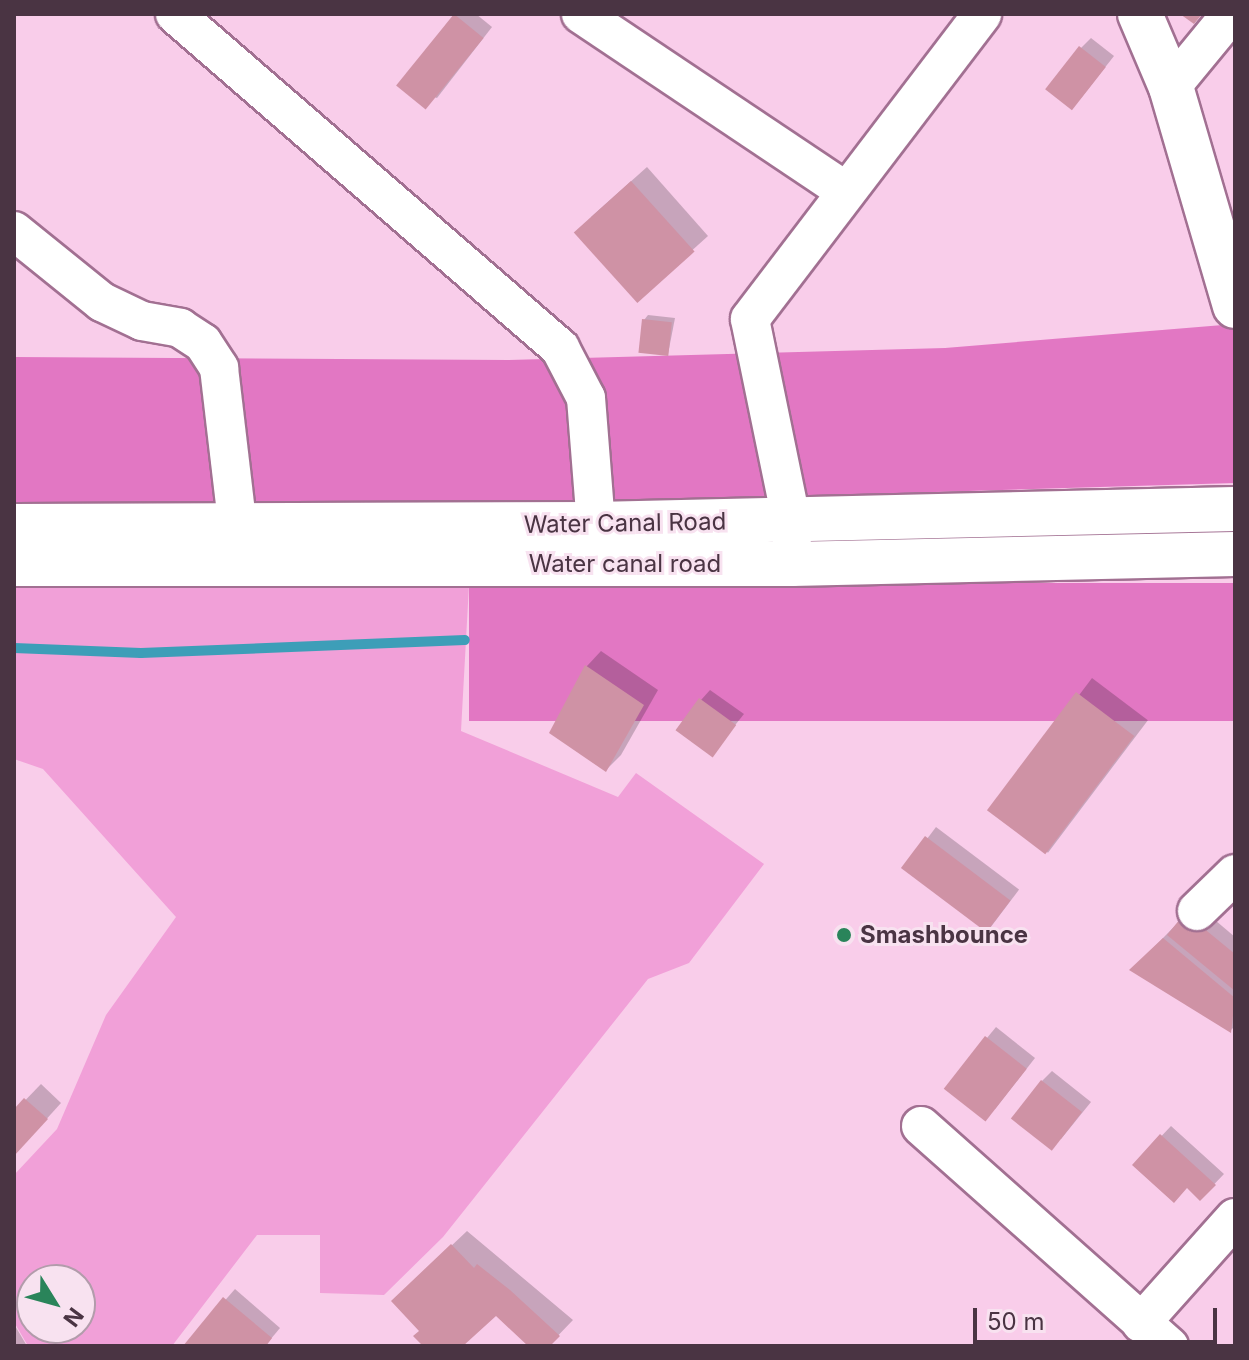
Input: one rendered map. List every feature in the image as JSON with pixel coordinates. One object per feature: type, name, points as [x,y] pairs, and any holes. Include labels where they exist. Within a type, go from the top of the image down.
[{"type":"main road","points":[[1140,14],[1171,87],[1235,306]]},
{"type":"main road","name":"Water Canal Road","points":[[14,526],[241,546],[596,524],[1235,509]]},
{"type":"main road","name":"Water canal road","points":[[14,564],[241,546],[792,564],[1235,554]]},
{"type":"street","points":[[175,14],[560,348],[586,398],[596,524]]},
{"type":"street","points":[[581,14],[844,190]]},
{"type":"street","points":[[792,564],[791,519],[750,319],[844,190],[982,14]]},
{"type":"street","points":[[1171,87],[1231,14]]},
{"type":"street","points":[[14,231],[102,302],[142,321],[180,328],[203,343],[219,368],[241,546]]},
{"type":"street","points":[[1197,911],[1235,874]]},
{"type":"street","points":[[921,1126],[1155,1335],[1235,1218]]},
{"type":"shaded area","points":[[1235,324],[1235,483],[437,507],[14,505],[14,357],[509,360],[945,348]]},
{"type":"shaded area","points":[[14,583],[469,585],[461,731],[618,797],[636,773],[764,864],[689,963],[648,979],[443,1237],[384,1295],[320,1293],[320,1235],[257,1235],[172,1346],[28,1346],[96,1344],[96,1264],[16,1264],[16,1325],[14,1175],[57,1129],[106,1015],[176,917],[43,769],[14,759]]},
{"type":"shaded area","points":[[469,583],[1235,583],[1235,721],[469,721]]},
{"type":"building","points":[[454,14],[484,38],[426,109],[396,85]]},
{"type":"building","points":[[1180,14],[1202,14],[1194,24]]},
{"type":"building","points":[[1079,46],[1106,67],[1072,110],[1045,89]]},
{"type":"building","points":[[631,181],[695,252],[637,303],[574,233]]},
{"type":"building","points":[[642,319],[672,322],[668,356],[638,353]]},
{"type":"building","points":[[585,665],[644,705],[606,772],[549,733]]},
{"type":"building","points":[[1076,692],[1134,736],[1045,854],[987,810]]},
{"type":"building","points":[[699,698],[736,725],[713,757],[675,730]]},
{"type":"building","points":[[925,836],[1010,900],[986,932],[901,868]]},
{"type":"building","points":[[1185,913],[1235,954],[1235,991],[1167,935]]},
{"type":"building","points":[[1163,938],[1235,998],[1231,1033],[1129,970]]},
{"type":"building","points":[[985,1036],[1027,1069],[986,1121],[944,1089]]},
{"type":"building","points":[[1041,1080],[1082,1112],[1052,1151],[1011,1119]]},
{"type":"building","points":[[24,1098],[48,1119],[14,1156],[14,1109]]},
{"type":"building","points":[[1160,1134],[1216,1185],[1200,1201],[1187,1188],[1174,1203],[1132,1165]]},
{"type":"building","points":[[451,1244],[474,1268],[477,1264],[510,1290],[560,1336],[550,1346],[528,1346],[496,1316],[463,1346],[423,1346],[413,1336],[419,1331],[391,1301]]},
{"type":"building","points":[[223,1297],[272,1338],[266,1346],[183,1346]]},
{"type":"waterway","points":[[14,648],[141,653],[465,640]]},
{"type":"place","name":"Smashbounce","points":[[844,935]]}]
